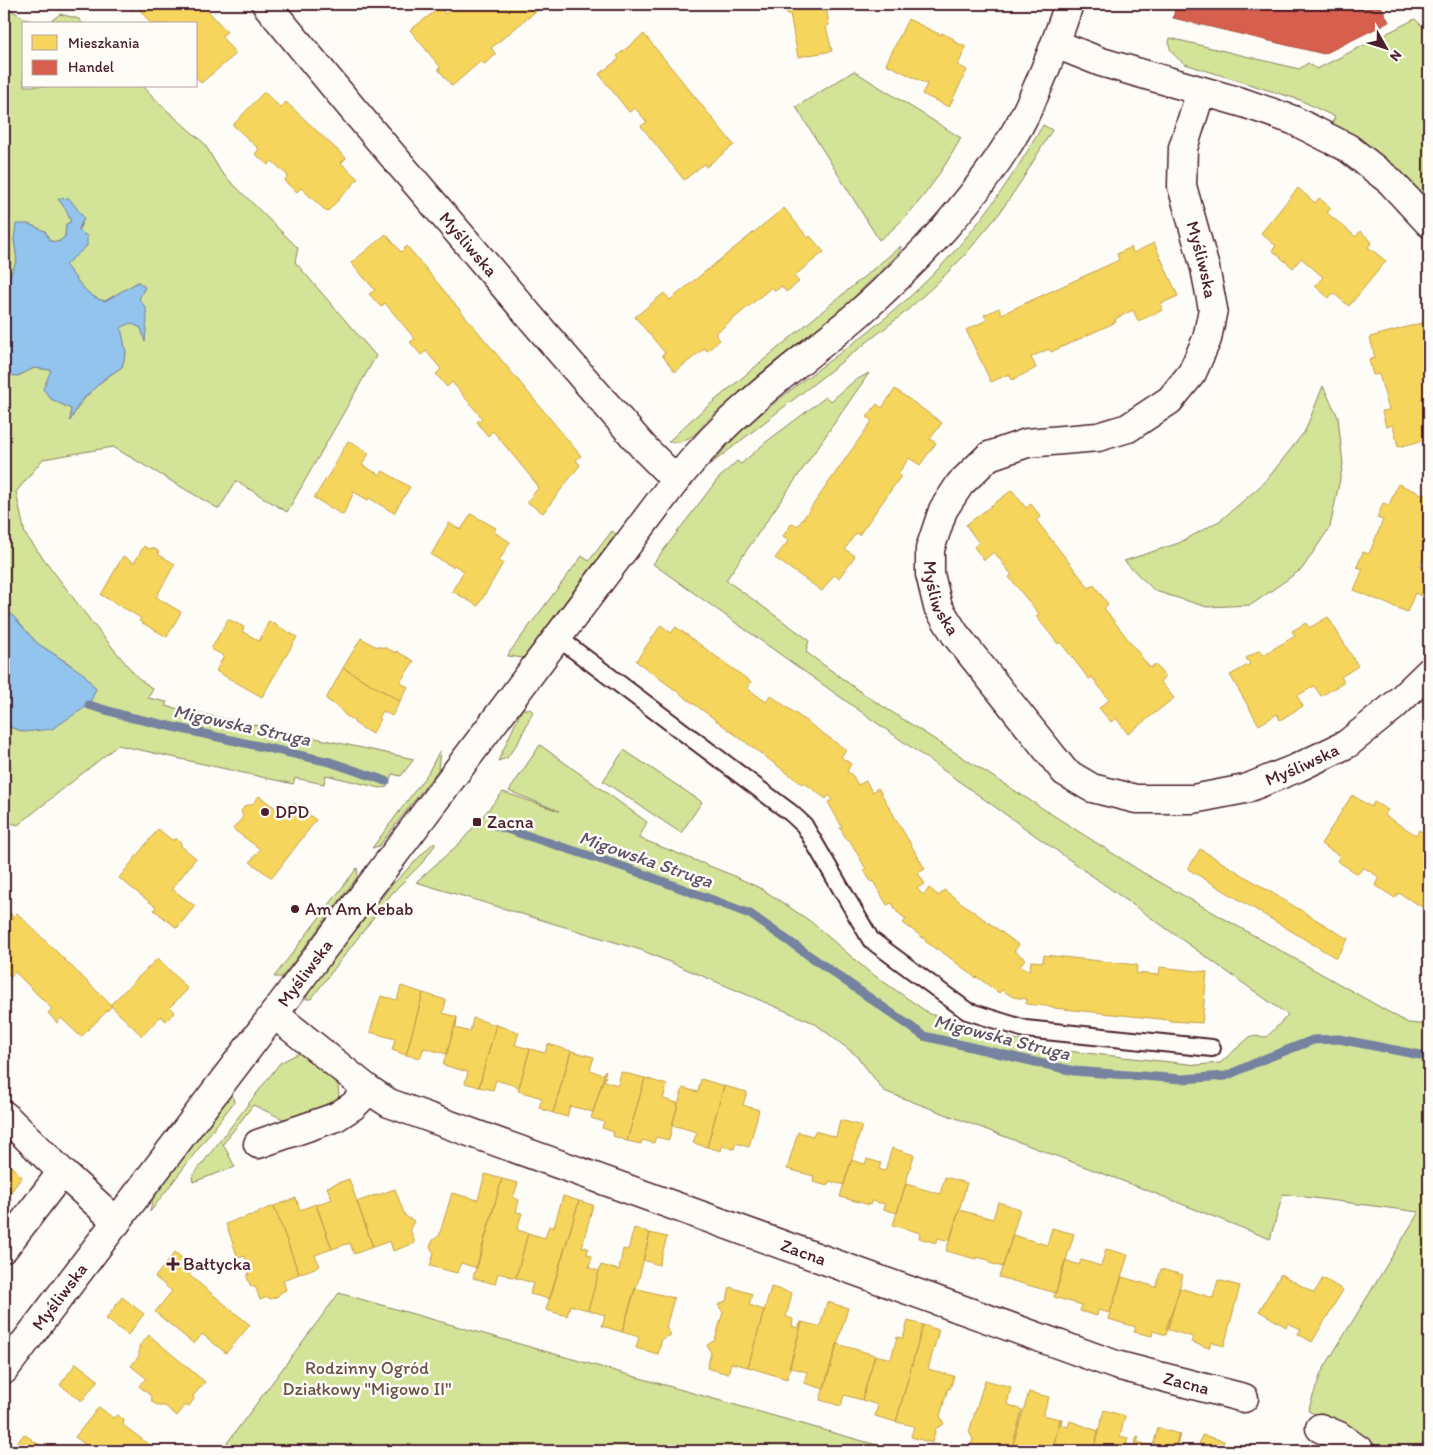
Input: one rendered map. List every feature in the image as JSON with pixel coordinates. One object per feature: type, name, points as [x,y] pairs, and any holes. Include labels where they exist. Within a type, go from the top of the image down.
[{"type":"street","name":"Myśliwska","points":[[266,4],[538,327],[645,450],[676,480]]},
{"type":"street","name":"Myśliwska","points":[[4,1370],[676,480],[720,430],[885,290],[948,223],[980,182],[1018,126],[1042,79],[1069,4]]},
{"type":"street","points":[[1056,44],[1101,62],[1244,103],[1293,120],[1348,148],[1390,181],[1429,223]]},
{"type":"street","name":"Myśliwska","points":[[1201,91],[1183,148],[1182,186],[1213,309],[1207,339],[1192,373],[1170,400],[1128,428],[1098,437],[1027,443],[989,456],[960,484],[943,510],[930,549],[930,574],[938,607],[955,634],[1065,772],[1092,788],[1136,799],[1193,799],[1244,789],[1297,768],[1347,744],[1394,706],[1429,672]]},
{"type":"street","name":"Zacna","points":[[274,1014],[388,1103],[1116,1365],[1244,1398]]},
{"type":"street","points":[[258,1144],[336,1117],[354,1106],[369,1090]]},
{"type":"street","points":[[4,1115],[62,1172],[117,1222]]},
{"type":"street","points":[[4,1248],[62,1172]]},
{"type":"street","points":[[1320,1428],[1339,1436],[1360,1451]]},
{"type":"lane","points":[[557,638],[790,812],[804,825],[871,940],[967,1011],[1025,1029],[1212,1048]]},
{"type":"green space","points":[[9,9],[32,22],[22,22],[22,88],[145,88],[162,106],[204,143],[221,172],[298,248],[295,262],[376,356],[287,512],[236,481],[219,509],[113,447],[43,459],[16,492],[25,534],[93,624],[137,677],[153,689],[148,698],[167,702],[165,706],[414,759],[401,776],[392,774],[387,787],[380,788],[326,775],[324,784],[295,778],[293,784],[118,745],[18,825],[4,821],[4,725],[24,732],[71,665],[37,643],[4,606],[4,360],[7,370],[6,374],[18,376],[34,368],[52,370],[51,399],[71,409],[71,419],[81,403],[93,390],[122,367],[126,352],[120,328],[130,322],[141,328],[145,340],[138,299],[145,287],[138,282],[105,301],[92,296],[82,286],[65,265],[84,218],[59,199],[71,222],[66,224],[65,237],[58,242],[50,241],[45,231],[28,224],[14,239],[17,260],[4,286],[4,20]]},
{"type":"green space","points":[[60,14],[79,19],[81,22],[50,22]]},
{"type":"green space","points":[[1415,19],[1424,28],[1429,24],[1429,201],[1419,189],[1396,169],[1332,123],[1335,117],[1300,100],[1185,64],[1178,59],[1169,46],[1170,38],[1299,69],[1308,63],[1317,69]]},
{"type":"green space","points":[[854,71],[961,138],[925,194],[904,219],[879,240],[796,107]]},
{"type":"green space","points":[[1043,125],[1052,130],[1022,180],[999,214],[964,256],[903,314],[711,464],[760,415],[878,324],[940,267],[978,223],[1012,175]]},
{"type":"green space","points":[[901,246],[900,252],[847,304],[762,372],[710,418],[693,436],[680,442],[668,442],[690,421]]},
{"type":"green space","points":[[869,373],[726,580],[809,640],[806,652],[862,693],[1142,872],[1408,1023],[1429,1025],[1429,1451],[1387,1451],[1342,1426],[1308,1411],[1321,1373],[1419,1212],[1283,1194],[1270,1239],[884,1091],[856,1055],[814,1023],[641,950],[416,882],[461,842],[503,792],[559,811],[509,791],[540,745],[647,822],[639,838],[762,889],[810,921],[868,971],[930,1014],[1031,1044],[1067,1051],[1198,1065],[1220,1063],[1251,1036],[1267,1037],[1288,1015],[653,564],[717,480],[737,461],[741,464],[766,442],[826,397],[831,401],[854,381]]},
{"type":"green space","points":[[1323,386],[1338,417],[1343,464],[1330,527],[1302,569],[1251,605],[1207,607],[1155,591],[1124,561],[1179,543],[1221,520],[1265,482],[1305,431]]},
{"type":"green space","points":[[612,531],[616,534],[523,658],[508,656],[582,556],[589,561]]},
{"type":"green space","points":[[522,709],[530,709],[533,712],[519,741],[507,758],[498,761]]},
{"type":"green space","points":[[440,750],[438,770],[379,846],[372,848],[428,773]]},
{"type":"green space","points":[[624,750],[702,802],[681,833],[603,781]]},
{"type":"green space","points":[[434,842],[435,845],[422,863],[393,892],[311,999],[306,999],[309,990],[389,888]]},
{"type":"green space","points":[[357,868],[358,876],[282,977],[274,977]]},
{"type":"green space","points":[[299,1053],[309,1057],[336,1078],[339,1098],[334,1104],[296,1119],[283,1119],[253,1105],[223,1144],[235,1167],[193,1182],[192,1177],[280,1063]]},
{"type":"green space","points":[[232,1093],[234,1102],[150,1212],[153,1197]]},
{"type":"green space","name":"Rodzinny Ogród Działkowy \"Migowo II\"","points":[[339,1293],[898,1451],[221,1451]]},
{"type":"water","points":[[69,198],[84,218],[78,230],[87,236],[87,246],[65,265],[92,296],[105,301],[138,282],[145,287],[139,299],[146,308],[147,320],[145,342],[141,328],[130,323],[121,328],[126,352],[122,367],[105,378],[80,402],[70,421],[71,409],[51,399],[43,389],[51,370],[34,368],[18,376],[6,375],[7,370],[4,360],[4,286],[17,260],[14,239],[16,224],[28,224],[45,231],[50,241],[58,242],[65,237],[66,224],[71,222],[66,210],[58,199]]},
{"type":"water","points":[[4,606],[37,643],[84,674],[96,689],[89,705],[52,729],[24,732],[4,725]]},
{"type":"building: Mieszkania","points":[[127,4],[202,4],[227,32],[221,36],[236,54],[201,83],[198,79],[198,22],[149,22],[137,6],[132,10]]},
{"type":"building: Mieszkania","points":[[458,4],[545,4],[491,48],[496,54],[490,60],[484,64],[481,61],[452,86],[438,69],[441,68],[410,30],[441,7],[445,14]]},
{"type":"building: Mieszkania","points":[[785,4],[828,4],[826,6],[829,25],[826,26],[832,51],[798,57],[790,14],[787,14]]},
{"type":"building: Mieszkania","points":[[908,19],[941,35],[942,33],[966,47],[958,65],[967,70],[949,107],[922,94],[927,84],[886,64]]},
{"type":"building: Mieszkania","points":[[644,34],[734,145],[706,167],[704,164],[684,180],[641,126],[647,122],[635,108],[629,112],[599,74],[619,59],[617,56]]},
{"type":"building: Mieszkania","points":[[264,92],[281,108],[286,102],[346,158],[341,163],[358,179],[327,212],[301,188],[297,192],[284,181],[288,176],[272,161],[268,165],[255,154],[259,149],[233,125]]},
{"type":"building: Mieszkania","points":[[1298,188],[1315,203],[1319,198],[1331,208],[1327,213],[1356,237],[1360,231],[1372,242],[1368,247],[1386,261],[1349,306],[1333,293],[1329,298],[1315,286],[1323,277],[1301,258],[1293,268],[1272,250],[1276,246],[1261,233]]},
{"type":"building: Mieszkania","points":[[784,208],[808,238],[810,236],[824,252],[794,276],[799,282],[793,287],[786,292],[782,286],[775,291],[772,287],[715,334],[720,340],[707,351],[705,348],[675,372],[662,355],[665,353],[635,317],[664,293],[670,300]]},
{"type":"building: Mieszkania","points":[[386,234],[401,252],[407,246],[581,456],[576,460],[580,465],[543,513],[527,502],[539,487],[493,431],[488,436],[477,422],[482,418],[452,382],[447,387],[436,374],[441,369],[426,351],[421,355],[410,342],[415,339],[385,303],[381,307],[369,294],[375,290],[351,263]]},
{"type":"building: Mieszkania","points":[[1154,243],[1178,296],[1160,304],[1163,310],[1138,321],[1133,310],[1115,319],[1116,322],[1051,352],[1049,349],[1031,357],[1036,368],[1012,380],[1009,374],[991,382],[966,330],[987,320],[984,315],[999,308],[1002,314],[1119,260],[1117,254],[1131,247],[1133,253]]},
{"type":"building: Mieszkania","points":[[1425,322],[1429,337],[1429,439],[1398,447],[1393,425],[1386,427],[1382,411],[1389,410],[1379,374],[1373,375],[1369,360],[1375,358],[1370,337]]},
{"type":"building: Mieszkania","points":[[895,389],[942,423],[930,439],[936,443],[920,465],[909,458],[898,474],[901,476],[859,535],[856,533],[845,549],[855,556],[839,578],[834,575],[822,591],[775,558],[789,540],[783,536],[792,523],[798,526],[872,421],[867,417],[877,404],[882,408]]},
{"type":"building: Mieszkania","points":[[348,441],[369,453],[362,465],[380,475],[383,471],[410,487],[394,513],[369,498],[368,500],[354,492],[343,515],[314,498]]},
{"type":"building: Mieszkania","points":[[1398,484],[1429,497],[1429,548],[1420,566],[1429,570],[1429,575],[1421,596],[1415,593],[1407,612],[1354,590],[1363,569],[1357,567],[1363,552],[1369,554],[1383,520],[1377,518],[1383,503],[1389,505]]},
{"type":"building: Mieszkania","points":[[1012,490],[1026,508],[1031,504],[1041,517],[1036,520],[1089,588],[1094,585],[1108,604],[1104,608],[1150,668],[1155,664],[1165,677],[1160,681],[1174,698],[1128,734],[1116,718],[1111,722],[1099,708],[1109,700],[1092,677],[1089,679],[1060,642],[1058,644],[1036,616],[1039,614],[1009,577],[1012,575],[994,552],[984,560],[974,547],[979,543],[966,525]]},
{"type":"building: Mieszkania","points":[[471,514],[496,528],[494,532],[510,542],[499,561],[503,563],[478,606],[452,591],[464,571],[431,555],[449,523],[461,530]]},
{"type":"building: Mieszkania","points":[[144,546],[148,549],[153,548],[158,551],[159,555],[175,564],[156,597],[181,612],[167,637],[139,621],[141,618],[101,595],[123,556],[134,563]]},
{"type":"building: Mieszkania","points":[[1328,617],[1358,666],[1341,677],[1344,682],[1328,692],[1321,696],[1314,686],[1297,696],[1303,706],[1280,720],[1277,714],[1259,725],[1230,675],[1250,664],[1246,658],[1260,650],[1263,655],[1295,636],[1292,631],[1306,623],[1309,628]]},
{"type":"building: Mieszkania","points":[[228,619],[244,627],[242,631],[259,641],[269,621],[297,637],[262,697],[216,671],[224,656],[211,649]]},
{"type":"building: Mieszkania","points":[[661,625],[671,633],[676,627],[751,682],[747,688],[766,702],[770,695],[846,750],[841,757],[851,764],[847,771],[853,776],[858,785],[866,781],[872,792],[878,788],[925,869],[918,873],[925,884],[917,888],[920,892],[924,895],[929,888],[939,896],[944,890],[1019,945],[1014,951],[1025,959],[1020,966],[1024,969],[1030,970],[1031,961],[1043,962],[1044,955],[1137,965],[1136,973],[1159,975],[1160,967],[1207,972],[1202,1023],[1026,1004],[1027,999],[1013,997],[1002,990],[999,993],[937,948],[937,950],[903,923],[906,919],[897,912],[892,903],[887,905],[864,870],[866,869],[849,839],[847,840],[840,828],[842,827],[828,802],[832,800],[829,795],[826,799],[803,782],[802,784],[636,661]]},
{"type":"building: Mieszkania","points":[[361,638],[375,646],[386,648],[396,653],[396,651],[414,661],[400,682],[408,687],[400,701],[343,668]]},
{"type":"building: Mieszkania","points":[[343,668],[400,701],[392,716],[383,711],[379,718],[381,719],[372,734],[354,723],[339,708],[326,699]]},
{"type":"building: Mieszkania","points":[[1352,795],[1371,807],[1374,802],[1388,810],[1384,815],[1416,835],[1419,830],[1429,836],[1429,919],[1423,915],[1427,910],[1399,893],[1395,898],[1375,885],[1379,877],[1363,867],[1358,874],[1337,861],[1340,856],[1321,844]]},
{"type":"building: Mieszkania","points":[[259,796],[285,815],[294,803],[316,820],[272,878],[250,862],[260,849],[233,829],[243,817],[241,811],[246,805],[252,805]]},
{"type":"building: Mieszkania","points":[[158,829],[172,840],[177,839],[181,846],[196,858],[172,889],[195,906],[177,928],[154,910],[156,907],[119,878]]},
{"type":"building: Mieszkania","points":[[1200,849],[1348,939],[1336,958],[1188,869]]},
{"type":"building: Mieszkania","points":[[4,907],[14,917],[4,927]]},
{"type":"building: Mieszkania","points":[[17,913],[112,1006],[81,1037],[61,1018],[57,1023],[48,1013],[52,1009],[15,972],[11,977],[4,970],[4,927]]},
{"type":"building: Mieszkania","points":[[158,958],[188,989],[170,1007],[175,1012],[166,1021],[161,1016],[142,1036],[110,1005]]},
{"type":"building: Mieszkania","points":[[401,986],[423,993],[406,1055],[392,1050],[395,1039],[370,1032],[381,996],[397,1000]]},
{"type":"building: Mieszkania","points":[[423,993],[446,1000],[443,1013],[457,1017],[447,1054],[424,1048],[420,1058],[406,1055]]},
{"type":"building: Mieszkania","points":[[457,1017],[456,1028],[470,1032],[473,1018],[496,1025],[479,1087],[465,1083],[468,1072],[443,1065]]},
{"type":"building: Mieszkania","points":[[496,1025],[519,1032],[515,1045],[530,1049],[519,1087],[496,1080],[493,1090],[479,1087]]},
{"type":"building: Mieszkania","points":[[548,1044],[571,1051],[553,1113],[539,1108],[542,1098],[518,1091],[530,1049],[545,1053]]},
{"type":"building: Mieszkania","points":[[571,1051],[594,1057],[590,1070],[603,1075],[606,1071],[593,1112],[570,1106],[567,1117],[553,1113]]},
{"type":"building: Mieszkania","points":[[621,1072],[645,1078],[627,1141],[613,1136],[614,1132],[602,1128],[604,1122],[591,1118],[604,1076],[606,1077],[604,1081],[618,1085]]},
{"type":"building: Mieszkania","points":[[645,1078],[667,1085],[663,1099],[678,1103],[669,1140],[656,1137],[654,1143],[642,1140],[641,1144],[627,1141]]},
{"type":"building: Mieszkania","points":[[701,1079],[724,1086],[707,1147],[693,1143],[697,1132],[672,1125],[683,1088],[698,1092]]},
{"type":"building: Mieszkania","points":[[724,1086],[747,1092],[743,1105],[759,1110],[749,1147],[736,1143],[734,1149],[722,1146],[721,1151],[707,1147]]},
{"type":"building: Mieszkania","points":[[840,1120],[862,1126],[844,1185],[829,1181],[828,1186],[813,1182],[814,1176],[787,1169],[798,1132],[813,1136],[815,1131],[836,1137]]},
{"type":"building: Mieszkania","points":[[892,1148],[914,1155],[897,1213],[883,1209],[885,1204],[871,1201],[870,1205],[840,1197],[851,1160],[865,1164],[867,1159],[881,1163],[879,1169],[885,1171]]},
{"type":"building: Mieszkania","points":[[4,1159],[22,1177],[4,1201]]},
{"type":"building: Mieszkania","points":[[485,1174],[502,1179],[477,1268],[461,1263],[457,1273],[430,1266],[434,1253],[430,1247],[433,1240],[439,1236],[452,1193],[478,1200]]},
{"type":"building: Mieszkania","points":[[945,1177],[967,1183],[950,1241],[938,1238],[936,1243],[919,1238],[920,1233],[893,1225],[906,1184],[940,1194]]},
{"type":"building: Mieszkania","points":[[349,1179],[373,1247],[354,1254],[350,1243],[332,1249],[316,1205],[332,1199],[327,1187]]},
{"type":"building: Mieszkania","points":[[502,1179],[518,1183],[513,1198],[519,1200],[516,1212],[522,1213],[517,1230],[528,1233],[516,1278],[498,1273],[495,1284],[473,1278]]},
{"type":"building: Mieszkania","points":[[395,1189],[405,1216],[414,1221],[410,1229],[415,1243],[393,1251],[390,1241],[373,1247],[357,1202]]},
{"type":"building: Mieszkania","points":[[563,1196],[579,1201],[550,1299],[530,1294],[533,1283],[516,1278],[528,1233],[545,1238],[549,1226],[554,1227]]},
{"type":"building: Mieszkania","points":[[296,1198],[300,1210],[316,1204],[332,1249],[315,1255],[320,1266],[299,1274],[274,1206]]},
{"type":"building: Mieszkania","points":[[579,1201],[593,1205],[582,1247],[588,1248],[587,1254],[592,1256],[589,1268],[599,1271],[588,1310],[570,1305],[567,1316],[546,1310]]},
{"type":"building: Mieszkania","points":[[998,1202],[1020,1209],[1003,1267],[989,1263],[989,1260],[976,1257],[976,1259],[946,1251],[959,1210],[993,1219]]},
{"type":"building: Mieszkania","points":[[274,1206],[299,1274],[283,1280],[286,1290],[278,1296],[260,1300],[256,1288],[250,1285],[247,1277],[250,1271],[245,1256],[238,1258],[226,1224],[240,1218],[242,1220],[247,1216],[258,1214],[258,1212]]},
{"type":"building: Mieszkania","points":[[634,1228],[650,1233],[639,1278],[622,1332],[602,1326],[605,1315],[588,1310],[601,1265],[619,1270],[623,1249],[628,1250]]},
{"type":"building: Mieszkania","points":[[1052,1228],[1074,1234],[1056,1293],[999,1277],[1013,1235],[1047,1245]]},
{"type":"building: Mieszkania","points":[[650,1233],[667,1237],[659,1265],[643,1260]]},
{"type":"building: Mieszkania","points":[[1106,1249],[1128,1255],[1110,1313],[1098,1310],[1097,1316],[1080,1311],[1082,1305],[1054,1297],[1065,1260],[1079,1265],[1081,1260],[1101,1266]]},
{"type":"building: Mieszkania","points":[[175,1252],[194,1269],[189,1275],[250,1325],[226,1353],[202,1334],[194,1344],[155,1312],[172,1291],[155,1277]]},
{"type":"building: Mieszkania","points":[[1161,1269],[1183,1275],[1166,1335],[1153,1331],[1152,1336],[1134,1332],[1136,1327],[1108,1319],[1122,1277],[1156,1287]]},
{"type":"building: Mieszkania","points":[[1281,1274],[1314,1293],[1323,1278],[1343,1290],[1312,1342],[1298,1334],[1301,1329],[1288,1323],[1286,1327],[1259,1311]]},
{"type":"building: Mieszkania","points":[[1218,1280],[1240,1286],[1224,1346],[1211,1342],[1209,1348],[1191,1342],[1193,1337],[1166,1329],[1180,1288],[1213,1298]]},
{"type":"building: Mieszkania","points":[[730,1287],[752,1294],[749,1305],[764,1310],[748,1367],[731,1363],[728,1374],[707,1368],[711,1353],[707,1345],[715,1340],[723,1312],[718,1305],[727,1300]]},
{"type":"building: Mieszkania","points":[[771,1287],[792,1293],[786,1317],[793,1319],[792,1326],[798,1328],[802,1322],[787,1379],[748,1367]]},
{"type":"building: Mieszkania","points":[[635,1288],[674,1298],[666,1327],[671,1335],[662,1339],[658,1354],[636,1348],[639,1337],[622,1332]]},
{"type":"building: Mieszkania","points":[[122,1297],[144,1314],[128,1335],[106,1319]]},
{"type":"building: Mieszkania","points":[[827,1302],[848,1308],[824,1389],[804,1383],[807,1372],[789,1367],[802,1322],[820,1327]]},
{"type":"building: Mieszkania","points":[[908,1321],[923,1325],[896,1422],[875,1416],[878,1405],[862,1400],[875,1355],[891,1359],[897,1337],[903,1338]]},
{"type":"building: Mieszkania","points":[[923,1325],[939,1330],[928,1369],[954,1376],[950,1389],[948,1388],[940,1416],[944,1424],[936,1428],[932,1443],[911,1437],[914,1426],[896,1422]]},
{"type":"building: Mieszkania","points":[[149,1335],[205,1382],[193,1396],[194,1399],[189,1406],[185,1406],[177,1416],[165,1406],[159,1406],[152,1402],[151,1396],[139,1386],[146,1378],[131,1366],[139,1356],[139,1346]]},
{"type":"building: Mieszkania","points":[[837,1344],[875,1355],[862,1400],[844,1395],[841,1406],[820,1400]]},
{"type":"building: Mieszkania","points":[[76,1363],[98,1380],[82,1401],[60,1385]]},
{"type":"building: Mieszkania","points":[[985,1380],[1011,1387],[1007,1404],[1022,1410],[1011,1451],[993,1449],[992,1451],[969,1451],[973,1439],[969,1432]]},
{"type":"building: Mieszkania","points":[[1029,1392],[1049,1397],[1043,1415],[1060,1419],[1052,1451],[1011,1451]]},
{"type":"building: Mieszkania","points":[[99,1407],[113,1418],[117,1415],[124,1420],[123,1425],[155,1449],[153,1451],[94,1451],[75,1437]]},
{"type":"building: Mieszkania","points":[[1104,1410],[1125,1416],[1120,1436],[1128,1438],[1126,1445],[1135,1447],[1133,1451],[1093,1451]]},
{"type":"building: Mieszkania","points":[[1061,1418],[1061,1425],[1068,1427],[1070,1421],[1098,1431],[1093,1451],[1052,1451]]},
{"type":"building: Mieszkania","points":[[1158,1428],[1179,1434],[1174,1451],[1133,1451],[1137,1436],[1139,1437],[1137,1442],[1153,1446]]},
{"type":"building: Mieszkania","points":[[24,1434],[45,1449],[47,1451],[11,1451]]},
{"type":"building: Mieszkania","points":[[1179,1434],[1177,1446],[1193,1450],[1198,1448],[1202,1435],[1224,1441],[1221,1451],[1174,1451]]},
{"type":"building: Handel","points":[[1176,4],[1380,4],[1389,22],[1324,54],[1173,18]]},
{"type":"waterway","name":"Migowska Struga","points":[[89,705],[129,717],[330,762],[386,781]]},
{"type":"waterway","name":"Migowska Struga","points":[[491,824],[627,868],[750,914],[924,1036],[1074,1071],[1182,1079],[1226,1076],[1313,1040],[1339,1039],[1429,1058]]},
{"type":"place","name":"DPD","points":[[265,812]]},
{"type":"place","name":"Zacna","points":[[477,822]]},
{"type":"place","name":"Am Am Kebab","points":[[295,909]]},
{"type":"place","name":"Bałtycka","points":[[173,1264]]}]
